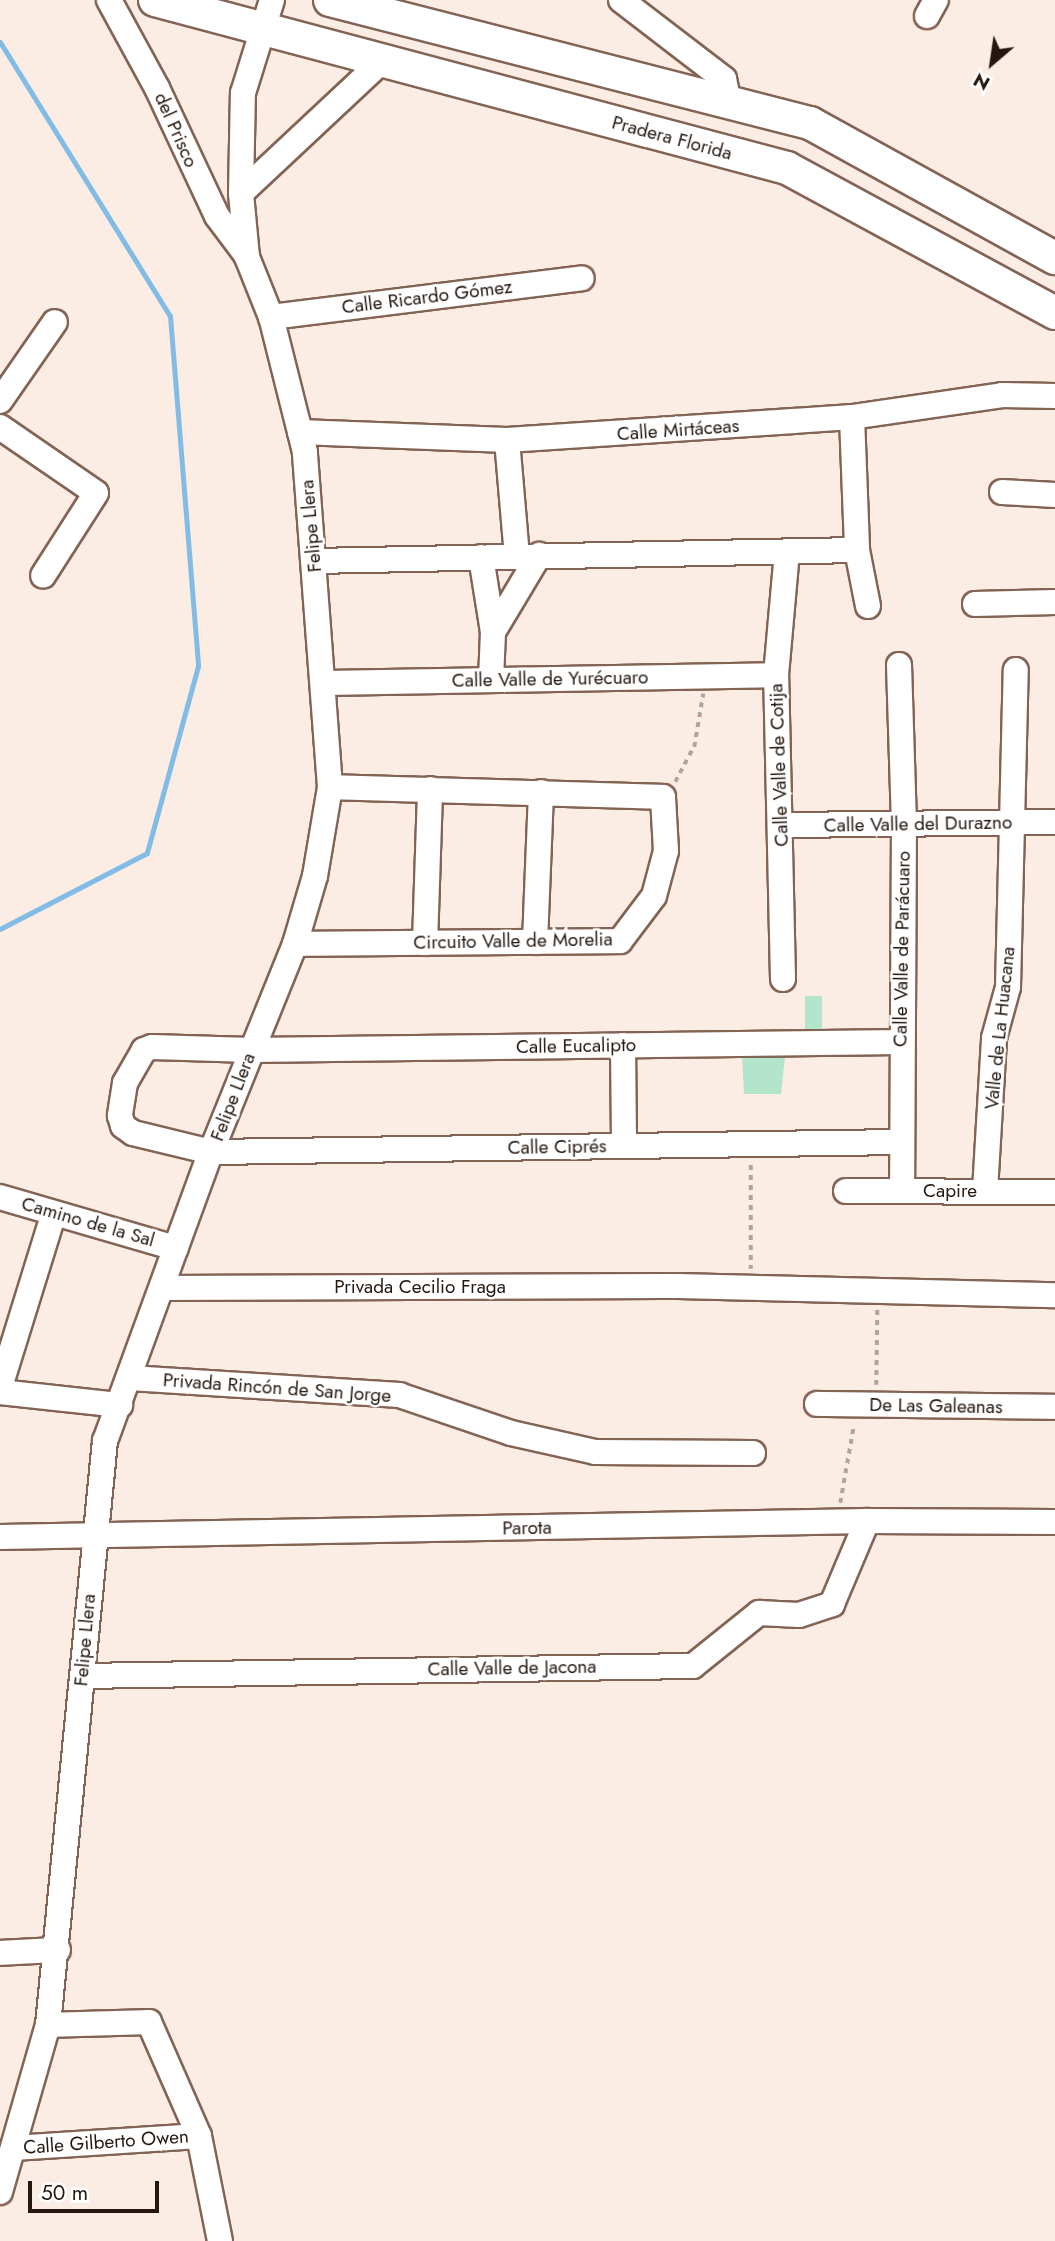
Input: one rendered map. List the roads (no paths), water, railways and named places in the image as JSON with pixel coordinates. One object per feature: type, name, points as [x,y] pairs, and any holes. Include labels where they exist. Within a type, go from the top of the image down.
[{"type":"main road","name":"Pradera Florida","points":[[155,0],[787,168],[1049,305]]},
{"type":"main road","points":[[330,0],[810,123],[1055,258]]},
{"type":"street","name":"del Prisco","points":[[108,0],[157,88],[217,216],[247,257]]},
{"type":"street","name":"Felipe Llera","points":[[0,2192],[48,2025],[58,1950],[93,1538],[105,1441],[211,1153],[295,944],[315,876],[330,787],[314,561],[300,432],[271,317],[247,257],[241,193],[243,93],[272,0]]},
{"type":"street","points":[[621,0],[724,79],[729,103]]},
{"type":"street","points":[[241,193],[381,62]]},
{"type":"street","name":"Calle Ricardo Gómez","points":[[271,317],[582,278]]},
{"type":"street","points":[[0,401],[55,322]]},
{"type":"street","name":"Calle Mirtáceas","points":[[300,432],[507,440],[852,417],[1002,395],[1055,396]]},
{"type":"street","points":[[852,417],[857,550],[868,606]]},
{"type":"street","points":[[0,427],[96,493],[43,576]]},
{"type":"street","points":[[493,632],[528,556],[507,440]]},
{"type":"street","points":[[1002,492],[1047,494]]},
{"type":"street","points":[[314,561],[857,550]]},
{"type":"street","name":"Calle Valle de Cotija","points":[[783,979],[776,676],[787,552]]},
{"type":"street","points":[[481,557],[493,632],[491,681]]},
{"type":"street","points":[[975,604],[1055,602]]},
{"type":"street","name":"Calle Valle de Parácuaro","points":[[899,665],[904,824],[902,1191]]},
{"type":"street","name":"Valle de La Huacana","points":[[985,1191],[994,1038],[1008,987],[1016,670]]},
{"type":"street","name":"Calle Valle de Yurécuaro","points":[[323,683],[776,676]]},
{"type":"street","points":[[330,787],[541,792],[535,942]]},
{"type":"street","points":[[425,943],[430,789]]},
{"type":"street","name":"Circuito Valle de Morelia","points":[[295,944],[620,941],[654,896],[666,851],[663,797],[541,792]]},
{"type":"street","name":"Calle Valle del Durazno","points":[[781,825],[1055,822]]},
{"type":"street","name":"Calle Eucalipto","points":[[211,1153],[123,1126],[125,1083],[144,1050],[152,1046],[251,1050],[901,1042]]},
{"type":"street","points":[[623,1045],[624,1146]]},
{"type":"street","name":"Calle Ciprés","points":[[211,1153],[902,1142]]},
{"type":"street","name":"Capire","points":[[846,1191],[1055,1192]]},
{"type":"street","name":"Camino de la Sal","points":[[0,1197],[176,1248]]},
{"type":"street","points":[[54,1213],[0,1389],[120,1405]]},
{"type":"street","name":"Privada Cecilio Fraga","points":[[162,1288],[678,1286],[878,1293],[1055,1295]]},
{"type":"street","name":"Privada Rincón de San Jorge","points":[[130,1378],[399,1395],[511,1433],[595,1452],[753,1453]]},
{"type":"street","name":"De Las Galeanas","points":[[817,1404],[1055,1408]]},
{"type":"street","name":"Parota","points":[[0,1537],[93,1538],[867,1521],[1055,1522]]},
{"type":"street","name":"Calle Valle de Jacona","points":[[82,1676],[693,1666],[758,1613],[799,1615],[832,1604],[867,1521]]},
{"type":"street","points":[[0,1953],[58,1950]]},
{"type":"street","points":[[48,2025],[149,2022],[199,2136],[220,2241]]},
{"type":"street","name":"Calle Gilberto Owen","points":[[13,2148],[199,2136]]},
{"type":"waterway","points":[[0,42],[170,316],[198,666],[147,853],[0,929]]}]
